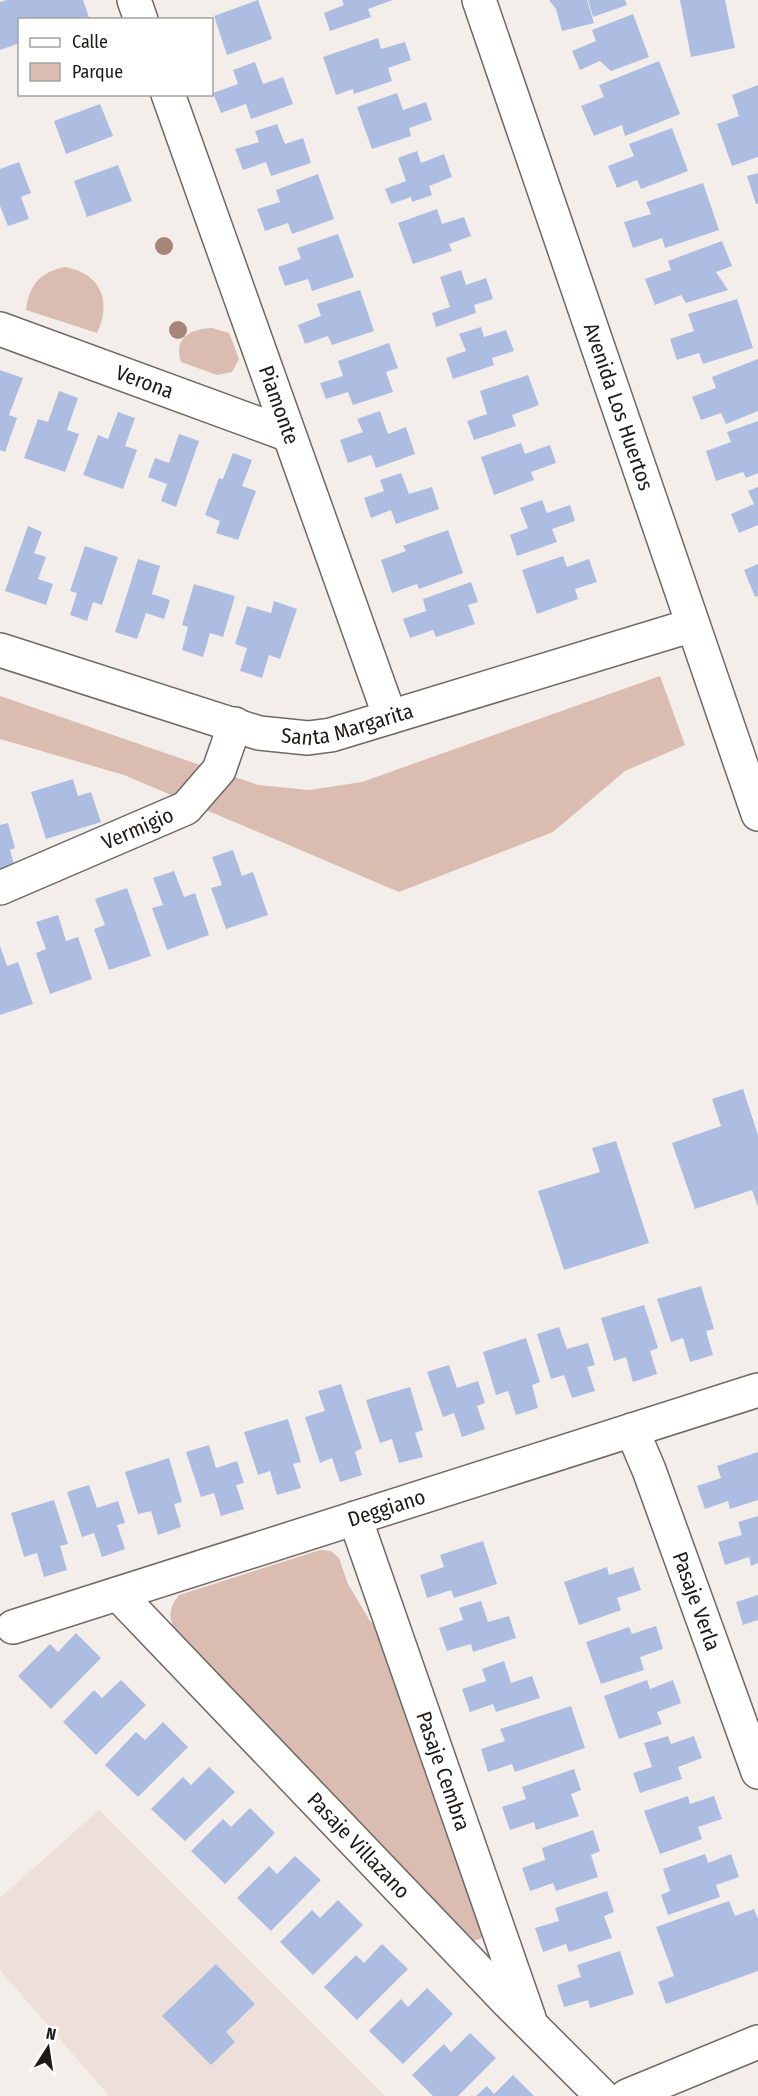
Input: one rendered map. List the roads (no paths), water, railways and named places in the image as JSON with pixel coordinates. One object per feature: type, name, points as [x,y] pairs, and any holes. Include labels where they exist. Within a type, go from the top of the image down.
[{"type":"street","points":[[134,0],[140,18]]},
{"type":"street","name":"Avenida Los Huertos","points":[[479,0],[758,814]]},
{"type":"street","name":"Piamonte","points":[[169,96],[390,717]]},
{"type":"street","name":"Verona","points":[[0,329],[289,435]]},
{"type":"street","name":"Santa Margarita","points":[[0,650],[259,733],[308,738],[331,735],[693,625]]},
{"type":"street","name":"Vermigio","points":[[0,888],[186,808],[219,770],[234,724]]},
{"type":"street","name":"Deggiano","points":[[13,1627],[758,1390]]},
{"type":"street","name":"Pasaje Verla","points":[[632,1430],[650,1470],[758,1772]]},
{"type":"street","name":"Pasaje Cembra","points":[[355,1518],[531,2025]]},
{"type":"street","name":"Pasaje Villazano","points":[[118,1594],[531,2025],[602,2096]]},
{"type":"street","points":[[627,2096],[758,2042]]}]
